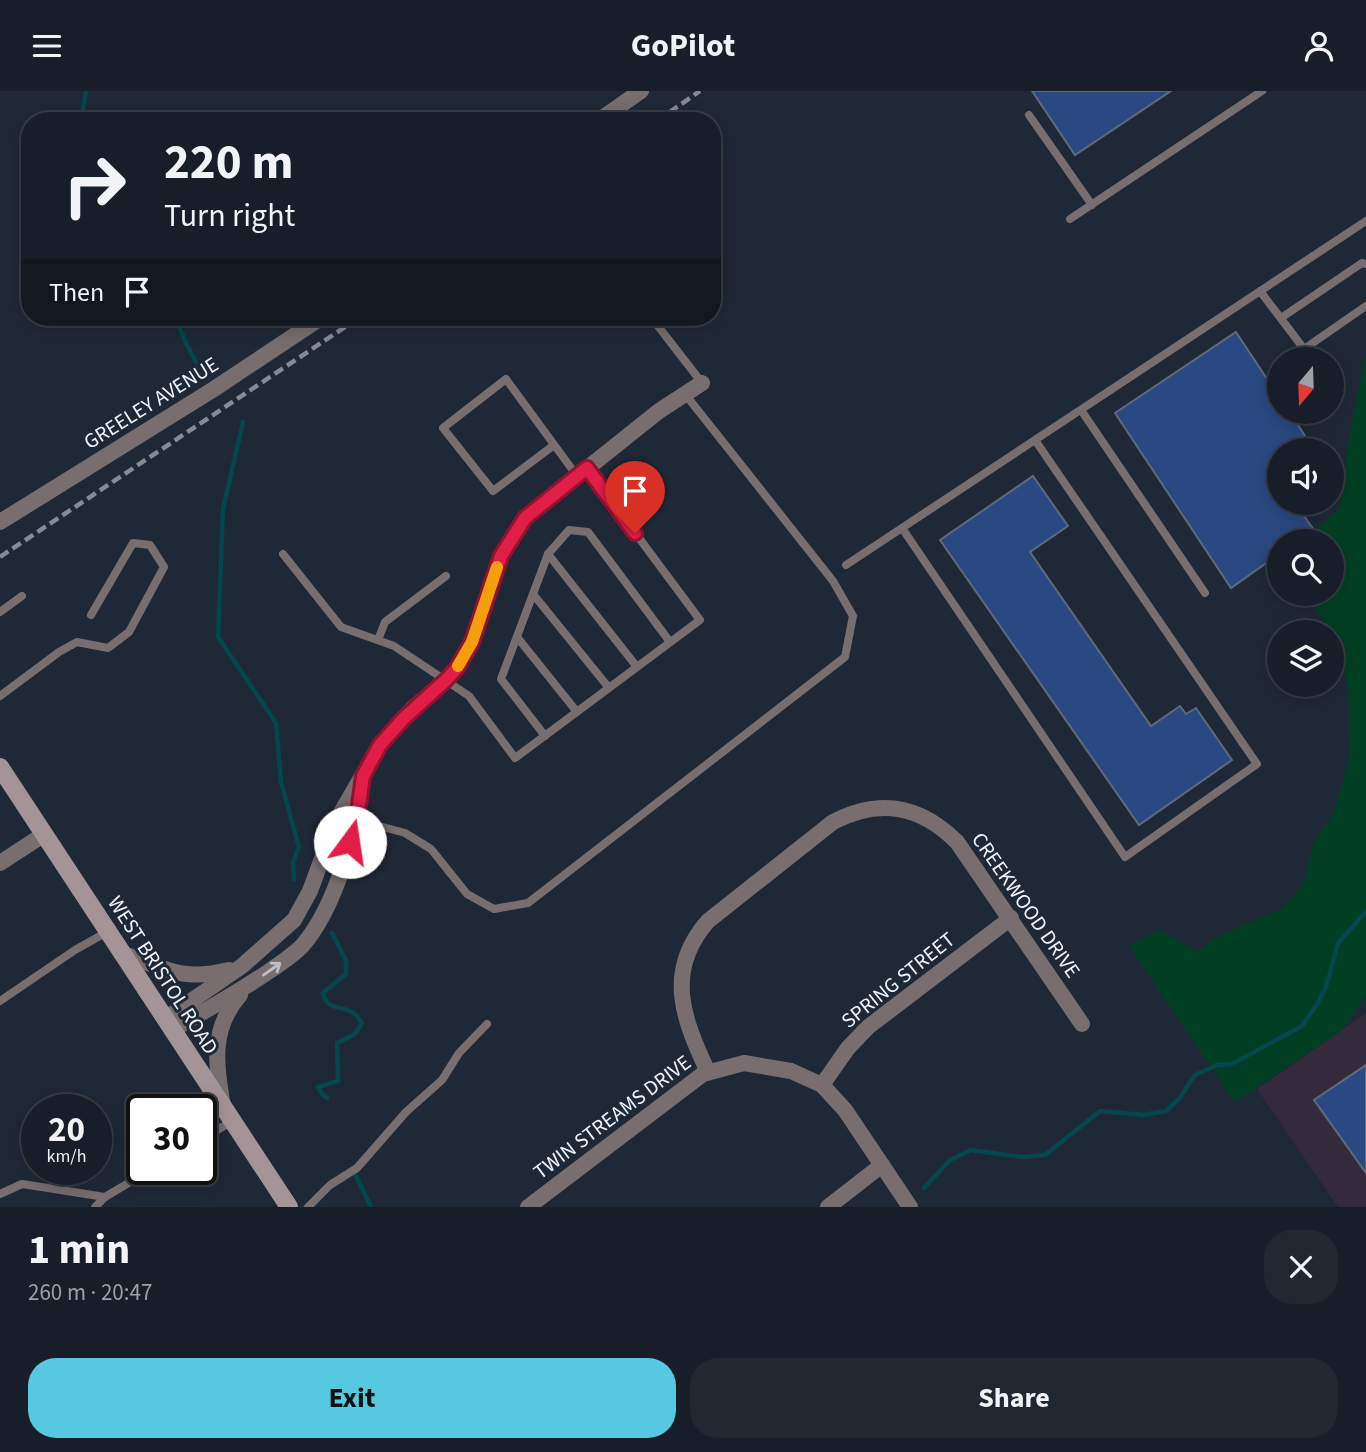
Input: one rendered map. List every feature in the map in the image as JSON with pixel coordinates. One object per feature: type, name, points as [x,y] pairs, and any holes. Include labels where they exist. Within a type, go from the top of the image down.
[{"type":"main road","name":"WEST BRISTOL ROAD","points":[[0,767],[289,1207]]},
{"type":"street","points":[[609,112],[633,93]]},
{"type":"street","name":"GREELEY AVENUE","points":[[0,522],[214,389],[308,326]]},
{"type":"street","points":[[168,1025],[284,932],[301,909],[330,837],[380,745],[392,729],[457,668],[472,642],[501,556],[534,509],[659,411],[702,383]]},
{"type":"street","points":[[168,1025],[246,988],[291,956],[317,926],[326,910],[357,820],[363,776]]},
{"type":"street","name":"CREEKWOOD DRIVE","points":[[708,1072],[688,1025],[683,1004],[683,969],[689,950],[708,921],[833,822],[848,814],[878,808],[900,809],[932,821],[957,842],[1082,1024]]},
{"type":"street","points":[[0,863],[43,835]]},
{"type":"street","name":"SPRING STREET","points":[[822,1085],[848,1048],[868,1027],[1011,918]]},
{"type":"street","points":[[121,953],[174,973],[193,976],[242,966]]},
{"type":"street","points":[[228,1115],[216,1058],[218,1043],[228,1008],[246,988]]},
{"type":"street","name":"TWIN STREAMS DRIVE","points":[[528,1207],[684,1087],[708,1072],[744,1063],[791,1070],[822,1085],[845,1110],[910,1207]]},
{"type":"street","points":[[828,1207],[882,1165]]},
{"type":"lane","points":[[1070,219],[1262,91]]},
{"type":"lane","points":[[1029,115],[1092,205]]},
{"type":"lane","points":[[846,565],[1366,221]]},
{"type":"lane","points":[[1280,318],[1362,263],[1366,264]]},
{"type":"lane","points":[[1260,291],[1304,349],[1366,306]]},
{"type":"lane","points":[[658,326],[702,383]]},
{"type":"lane","points":[[284,554],[341,627],[394,646],[469,696],[515,758],[700,620],[582,472],[554,445],[506,379],[443,428],[493,491],[554,445]]},
{"type":"lane","points":[[357,820],[405,834],[431,849],[467,894],[494,909],[528,903],[845,657],[853,616],[833,581],[684,394]]},
{"type":"lane","points":[[1081,410],[1205,593]]},
{"type":"lane","points":[[902,528],[1125,857],[1257,764],[1035,440]]},
{"type":"lane","points":[[545,736],[501,679],[548,554],[569,530],[588,532],[670,642]]},
{"type":"lane","points":[[0,696],[59,652],[77,642],[108,648],[129,632],[164,567],[150,545],[133,543],[91,615]]},
{"type":"lane","points":[[548,554],[637,667]]},
{"type":"lane","points":[[378,640],[385,622],[446,576]]},
{"type":"lane","points":[[533,594],[609,688]]},
{"type":"lane","points":[[0,612],[22,596]]},
{"type":"lane","points":[[517,636],[577,712]]},
{"type":"lane","points":[[0,1001],[75,950],[107,932]]},
{"type":"lane","points":[[308,1207],[330,1185],[353,1171],[406,1112],[442,1080],[459,1053],[486,1024]]},
{"type":"lane","points":[[217,1125],[228,1115]]},
{"type":"lane","points":[[0,1194],[22,1184],[105,1197]]},
{"type":"lane","points":[[95,1207],[105,1197],[126,1184]]},
{"type":"shaded area","points":[[1366,1013],[1366,1207],[1338,1207],[1257,1089]]},
{"type":"green space","points":[[1366,352],[1366,995],[1342,1030],[1235,1102],[1129,946],[1160,930],[1197,952],[1217,937],[1281,909],[1304,883],[1314,842],[1334,813],[1350,756],[1348,687],[1344,673],[1344,620],[1323,620],[1313,606],[1344,606],[1344,529],[1315,529],[1333,515],[1344,515],[1347,449]]},
{"type":"building","points":[[1032,91],[1171,91],[1075,155]]},
{"type":"building","points":[[1236,332],[1267,379],[1267,424],[1297,424],[1306,438],[1267,438],[1267,515],[1303,515],[1313,529],[1267,529],[1267,562],[1231,588],[1115,413]]},
{"type":"building","points":[[1033,476],[1068,526],[1030,552],[1151,726],[1180,706],[1186,714],[1196,708],[1232,760],[1139,825],[940,540]]},
{"type":"building","points":[[1366,1065],[1366,1173],[1314,1100]]},
{"type":"waterway","points":[[82,112],[86,91]]},
{"type":"waterway","points":[[179,326],[205,379]]},
{"type":"waterway","points":[[243,422],[223,509],[218,637],[276,723],[281,782],[299,847],[293,862],[294,879]]},
{"type":"waterway","points":[[924,1188],[950,1160],[971,1150],[1022,1157],[1045,1155],[1100,1111],[1143,1115],[1166,1111],[1179,1099],[1195,1075],[1217,1065],[1232,1064],[1302,1026],[1327,984],[1338,943],[1366,912]]},
{"type":"waterway","points":[[327,1098],[318,1087],[338,1081],[337,1043],[355,1034],[362,1023],[355,1014],[331,1005],[325,999],[323,993],[346,974],[346,961],[332,933]]},
{"type":"waterway","points":[[356,1176],[371,1207]]},
{"type":"railway","points":[[670,112],[700,91]]},
{"type":"railway","points":[[0,557],[346,326]]},
{"type":"slow traffic","points":[[458,666],[472,642],[497,567]]},
{"type":"route","points":[[350,842],[357,820],[363,776],[392,729],[457,668],[472,642],[501,556],[525,518],[587,468],[635,533]]}]
